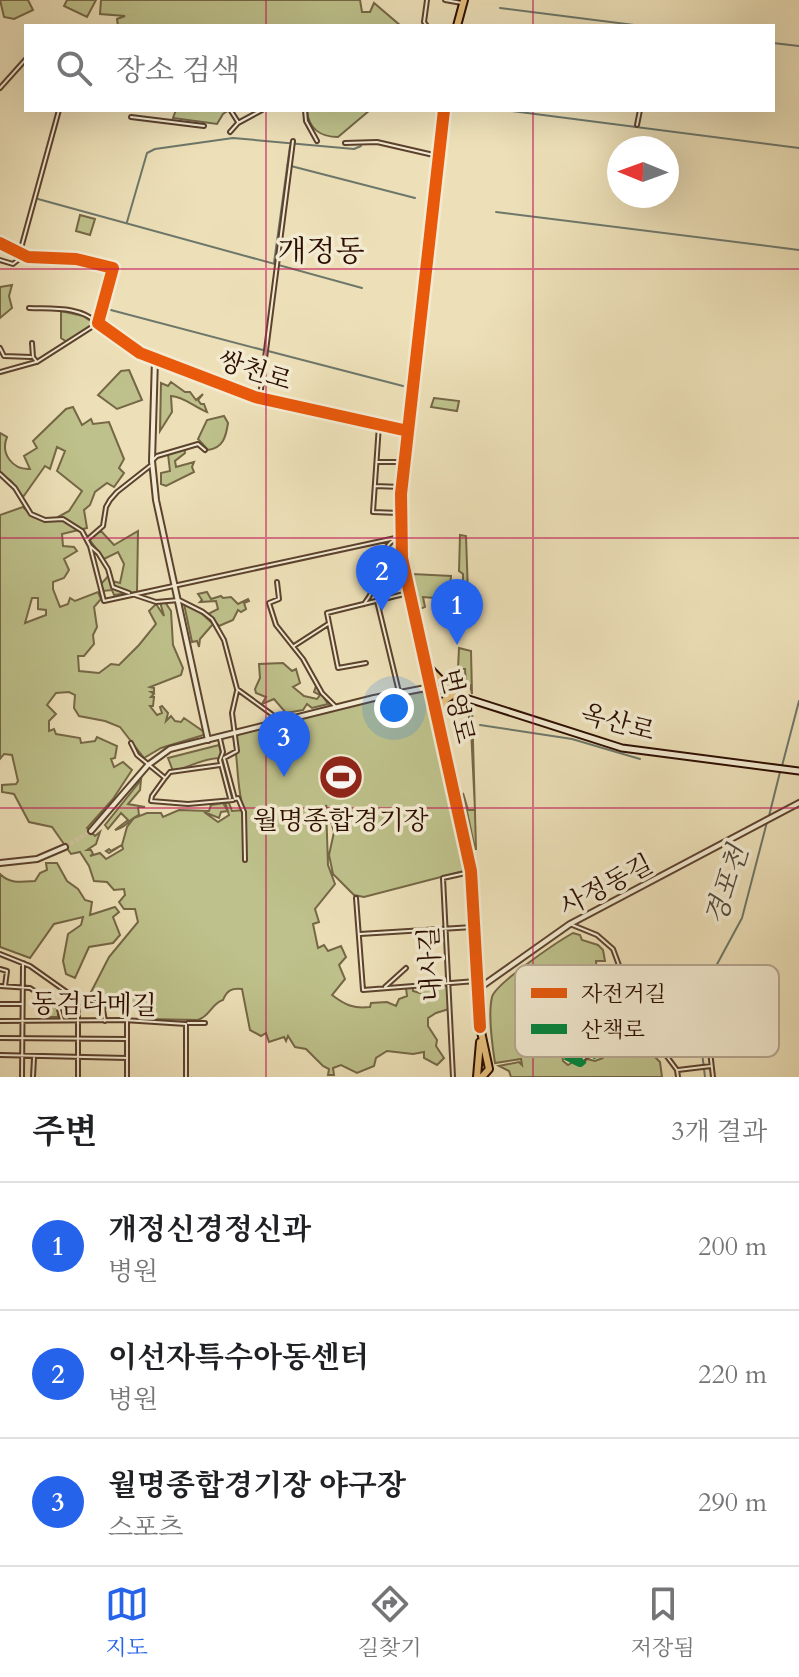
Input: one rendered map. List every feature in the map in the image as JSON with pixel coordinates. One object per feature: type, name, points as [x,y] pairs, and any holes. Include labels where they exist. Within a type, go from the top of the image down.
[{"type":"main road","points":[[458,24],[464,2]]},
{"type":"main road","name":"번영로","points":[[444,112],[402,487],[400,537],[409,593],[471,871],[480,1027],[486,1075]]},
{"type":"main road","points":[[426,664],[454,694],[445,700],[439,720]]},
{"type":"main road","name":"옥산로","points":[[431,687],[622,748],[799,771]]},
{"type":"main road","points":[[480,1027],[486,1075]]},
{"type":"street","points":[[426,24],[427,0]]},
{"type":"street","points":[[445,0],[464,2]]},
{"type":"street","points":[[0,88],[24,61]]},
{"type":"street","points":[[0,260],[13,264],[22,254],[58,112]]},
{"type":"street","points":[[232,112],[238,123]]},
{"type":"street","points":[[230,132],[238,123],[257,112]]},
{"type":"street","points":[[305,112],[306,121],[317,141]]},
{"type":"street","points":[[637,125],[640,112]]},
{"type":"street","points":[[131,117],[204,126]]},
{"type":"street","points":[[345,143],[377,142],[440,156]]},
{"type":"street","points":[[259,398],[293,143]]},
{"type":"street","points":[[0,243],[22,254],[76,259],[113,268],[98,323],[37,362],[0,372]]},
{"type":"street","name":"쌍천로","points":[[29,308],[83,313],[129,347],[259,398],[408,431]]},
{"type":"street","points":[[32,343],[33,357],[37,362]]},
{"type":"street","points":[[0,348],[4,356],[33,357]]},
{"type":"street","points":[[155,359],[152,461],[156,500],[208,740]]},
{"type":"street","points":[[379,425],[373,512],[400,513]]},
{"type":"street","points":[[87,539],[103,526],[106,507],[117,492],[149,469],[157,456],[198,444],[205,450]]},
{"type":"street","points":[[376,462],[405,462]]},
{"type":"street","points":[[0,474],[15,488],[31,514],[45,520],[68,522],[82,531],[90,546],[104,601],[400,537]]},
{"type":"street","points":[[374,486],[402,487]]},
{"type":"street","points":[[364,604],[380,572],[383,553],[388,544],[400,537]]},
{"type":"street","points":[[90,546],[108,569],[113,587],[156,602],[187,602],[203,612],[220,631],[237,689],[282,721]]},
{"type":"street","points":[[277,582],[281,595],[269,603],[276,625],[294,646],[322,693],[337,707]]},
{"type":"street","points":[[366,663],[338,668],[329,611],[409,593]]},
{"type":"street","points":[[377,601],[399,694]]},
{"type":"street","points":[[294,646],[329,623]]},
{"type":"street","points":[[91,831],[148,765],[170,749],[431,687]]},
{"type":"street","points":[[232,800],[224,758],[237,751],[232,713],[237,689]]},
{"type":"street","points":[[219,738],[223,752],[221,765],[232,800]]},
{"type":"street","points":[[131,743],[137,755],[165,778]]},
{"type":"street","points":[[221,765],[170,772],[152,796],[154,803],[188,804],[238,798],[244,812],[245,860]]},
{"type":"street","name":"사정동길","points":[[478,989],[570,924],[799,803]]},
{"type":"street","points":[[0,863],[37,859],[65,847]]},
{"type":"street","name":"내사길","points":[[453,1077],[443,878],[471,871]]},
{"type":"street","points":[[356,898],[363,990],[477,981]]},
{"type":"street","points":[[570,924],[604,940],[613,949],[618,965]]},
{"type":"street","points":[[358,934],[474,927]]},
{"type":"street","points":[[0,954],[23,963],[78,1000]]},
{"type":"street","points":[[22,1077],[23,963]]},
{"type":"street","points":[[384,988],[406,968]]},
{"type":"street","points":[[0,969],[7,971],[5,986]]},
{"type":"street","points":[[0,986],[30,988],[54,1002],[61,1012],[62,1022]]},
{"type":"street","points":[[78,1000],[83,998],[102,1004],[105,1022]]},
{"type":"street","points":[[78,1000],[78,1077]]},
{"type":"street","points":[[0,1004],[22,1004]]},
{"type":"street","name":"동검다메길","points":[[0,1021],[205,1023]]},
{"type":"street","points":[[127,1022],[127,1077]]},
{"type":"street","points":[[186,1077],[187,1024]]},
{"type":"street","points":[[0,1038],[127,1039]]},
{"type":"street","points":[[0,1055],[127,1058]]},
{"type":"street","points":[[33,1077],[34,1056]]},
{"type":"street","points":[[667,1057],[677,1070],[678,1077]]},
{"type":"street","points":[[710,1057],[713,1077]]},
{"type":"street","points":[[677,1070],[711,1066]]},
{"type":"green space","points":[[0,0],[28,0],[33,10],[14,19],[4,17]]},
{"type":"green space","points":[[67,0],[96,0],[87,17],[64,6]]},
{"type":"green space","points":[[101,0],[360,0],[362,12],[370,12],[374,3],[399,24],[118,24],[117,19],[125,16],[100,14]]},
{"type":"green space","points":[[175,112],[226,112],[217,124],[173,118]]},
{"type":"green space","points":[[307,112],[368,112],[338,137],[321,134]]},
{"type":"green space","points":[[80,215],[95,219],[90,235],[76,231]]},
{"type":"green space","points":[[12,285],[9,296],[12,308],[0,318],[0,287]]},
{"type":"green space","points":[[61,311],[83,316],[95,324],[67,342],[61,338]]},
{"type":"green space","points":[[129,370],[142,400],[117,409],[98,395],[121,371]]},
{"type":"green space","points":[[171,382],[190,392],[196,400],[203,394],[198,400],[207,412],[171,396],[172,412],[160,431],[161,383],[168,386]]},
{"type":"green space","points":[[434,398],[459,401],[457,411],[431,407]]},
{"type":"green space","points":[[73,407],[82,425],[91,419],[93,424],[109,422],[124,459],[119,468],[124,473],[114,487],[107,483],[95,492],[90,505],[84,510],[87,528],[62,534],[63,546],[74,547],[77,551],[64,559],[69,570],[64,578],[53,582],[60,607],[68,604],[70,598],[75,601],[98,592],[101,599],[94,607],[97,627],[93,635],[94,644],[84,656],[78,656],[79,671],[99,673],[111,664],[119,665],[156,624],[149,611],[156,604],[164,616],[160,602],[165,602],[171,611],[173,645],[183,668],[181,675],[150,687],[154,688],[151,697],[154,697],[153,706],[150,706],[157,715],[162,713],[162,706],[168,713],[166,721],[171,716],[181,722],[184,718],[207,734],[161,748],[144,758],[120,727],[79,716],[74,708],[75,695],[56,693],[47,705],[56,714],[49,721],[49,731],[54,729],[56,734],[80,738],[81,743],[95,741],[97,737],[117,746],[115,758],[111,759],[114,767],[123,762],[132,770],[113,799],[87,828],[95,836],[100,832],[96,844],[87,850],[93,854],[90,856],[100,853],[106,859],[123,849],[127,827],[134,818],[147,813],[161,813],[163,817],[179,810],[209,811],[211,805],[223,803],[228,810],[225,802],[229,803],[232,811],[244,810],[233,735],[420,689],[427,697],[464,871],[364,897],[354,895],[333,874],[329,855],[334,832],[326,805],[328,865],[335,884],[315,909],[319,922],[313,924],[318,948],[324,945],[328,951],[341,946],[346,957],[339,965],[345,979],[332,995],[346,1004],[370,1007],[371,1003],[387,1002],[396,1006],[399,999],[407,996],[406,988],[413,987],[413,991],[420,993],[423,988],[448,985],[449,1009],[428,1018],[428,1026],[437,1040],[436,1046],[444,1058],[437,1065],[424,1058],[424,1052],[387,1051],[376,1058],[374,1066],[357,1073],[341,1065],[333,1068],[334,1075],[328,1075],[329,1069],[306,1049],[295,1047],[288,1036],[286,1041],[284,1037],[269,1042],[266,1033],[261,1036],[250,1030],[242,989],[228,992],[223,1000],[198,1020],[143,1019],[144,1009],[106,1008],[105,1001],[90,994],[109,957],[138,922],[135,909],[124,909],[119,902],[125,895],[124,889],[114,890],[107,882],[94,881],[80,852],[71,854],[52,827],[29,822],[14,794],[2,792],[2,785],[16,784],[18,781],[12,755],[4,754],[0,759],[0,515],[23,507],[40,518],[60,521],[58,517],[69,511],[82,491],[57,471],[65,451],[57,447],[50,469],[45,466],[23,497],[11,481],[0,473],[0,433],[7,437],[5,449],[13,464],[30,469],[24,456],[37,448],[33,441],[66,409]],"holes":[[[32,598],[38,598],[38,609],[46,610],[46,615],[25,623]],[[228,811],[229,815],[218,822],[204,812],[219,818],[221,812]]]},
{"type":"green space","points":[[224,416],[228,423],[225,437],[217,447],[208,450],[198,439],[207,420]]},
{"type":"green space","points":[[184,447],[185,453],[175,461],[176,467],[194,462],[194,472],[166,486],[161,484],[161,473],[170,471],[168,454]]},
{"type":"green space","points":[[101,531],[114,545],[138,531],[137,592],[114,595],[112,590],[103,591],[101,584],[111,573],[112,581],[120,583],[124,564],[118,552],[104,559],[89,539]]},
{"type":"green space","points":[[460,535],[466,536],[469,623],[464,623],[462,600],[423,597],[425,607],[420,609],[413,574],[451,576],[449,598],[463,599],[463,574],[459,571]]},
{"type":"green space","points":[[207,592],[211,599],[231,597],[238,604],[249,601],[244,603],[246,609],[238,610],[233,620],[219,626],[208,614],[218,609],[216,601],[200,602],[202,600],[198,594]]},
{"type":"green space","points":[[184,604],[198,610],[213,624],[200,639],[199,647],[197,641],[192,642]]},
{"type":"green space","points":[[459,648],[471,651],[472,694],[470,685],[466,684],[465,669],[458,669]]},
{"type":"green space","points":[[283,663],[292,671],[296,669],[300,683],[293,687],[304,696],[317,699],[320,695],[314,692],[316,686],[328,704],[312,708],[307,704],[303,710],[286,713],[274,699],[262,704],[266,697],[256,693],[255,689],[260,678],[259,664]]},
{"type":"green space","points":[[450,700],[472,706],[475,806],[471,729],[464,727],[469,725],[469,708],[446,702]]},
{"type":"green space","points":[[219,745],[219,758],[173,771],[168,758]]},
{"type":"green space","points":[[141,780],[140,790],[128,804],[145,807],[138,807],[139,815],[115,830],[128,820],[121,813],[108,829],[105,825]]},
{"type":"green space","points":[[463,793],[468,810],[475,810],[476,849]]},
{"type":"green space","points":[[46,863],[57,863],[67,881],[78,889],[85,900],[92,902],[90,915],[115,907],[119,912],[113,917],[120,935],[113,943],[89,947],[75,978],[66,974],[63,961],[68,934],[81,925],[83,917],[54,924],[30,958],[0,947],[0,874],[12,881],[35,881],[40,873],[47,870]]},
{"type":"green space","points":[[573,933],[580,935],[582,940],[598,945],[603,950],[605,961],[596,961],[596,965],[526,965]]},
{"type":"green space","points":[[515,973],[515,1057],[562,1057],[568,1065],[603,1057],[655,1057],[660,1062],[662,1077],[511,1077],[509,1071],[499,1066],[519,1062],[522,1065],[521,1059],[495,1063],[490,1020],[492,997]]},
{"type":"green space","points":[[42,996],[58,1008],[58,1017],[42,1017]]},
{"type":"waterway","points":[[500,8],[626,24]]},
{"type":"waterway","points":[[775,43],[799,46]]},
{"type":"waterway","points":[[520,112],[799,148]]},
{"type":"waterway","points":[[127,222],[147,153],[155,149],[233,138],[354,149],[361,146]]},
{"type":"waterway","points":[[274,263],[290,146]]},
{"type":"waterway","points":[[287,165],[415,198]]},
{"type":"waterway","points":[[38,199],[362,288]]},
{"type":"waterway","points":[[496,212],[799,250]]},
{"type":"waterway","points":[[103,318],[107,309],[263,350]]},
{"type":"waterway","points":[[268,351],[403,386]]},
{"type":"waterway","name":"경포천","points":[[782,766],[799,701]]},
{"type":"waterway","points":[[480,725],[572,739],[640,759]]},
{"type":"waterway","name":"경포천","points":[[769,816],[780,772]]},
{"type":"waterway","name":"경포천","points":[[717,965],[742,918],[767,822]]},
{"type":"waterway","name":"경포천","points":[[703,1057],[705,1077]]},
{"type":"tunnel","points":[[65,847],[91,831]]},
{"type":"marked path","points":[[570,1057],[580,1062],[585,1057]]},
{"type":"cycle path","points":[[444,112],[401,494],[402,558],[471,871],[480,1027]]},
{"type":"cycle path","points":[[0,243],[28,257],[76,259],[113,268],[98,323],[140,353],[255,397],[408,431]]},
{"type":"place","name":"이선자특수아동센터","points":[[382,611]]},
{"type":"place","name":"개정신경정신과","points":[[457,645]]},
{"type":"place","name":"월명종합경기장 야구장","points":[[284,777]]},
{"type":"place","name":"월명종합경기장","points":[[341,777]]},
{"type":"district","name":"개정동","points":[[321,251]]}]
